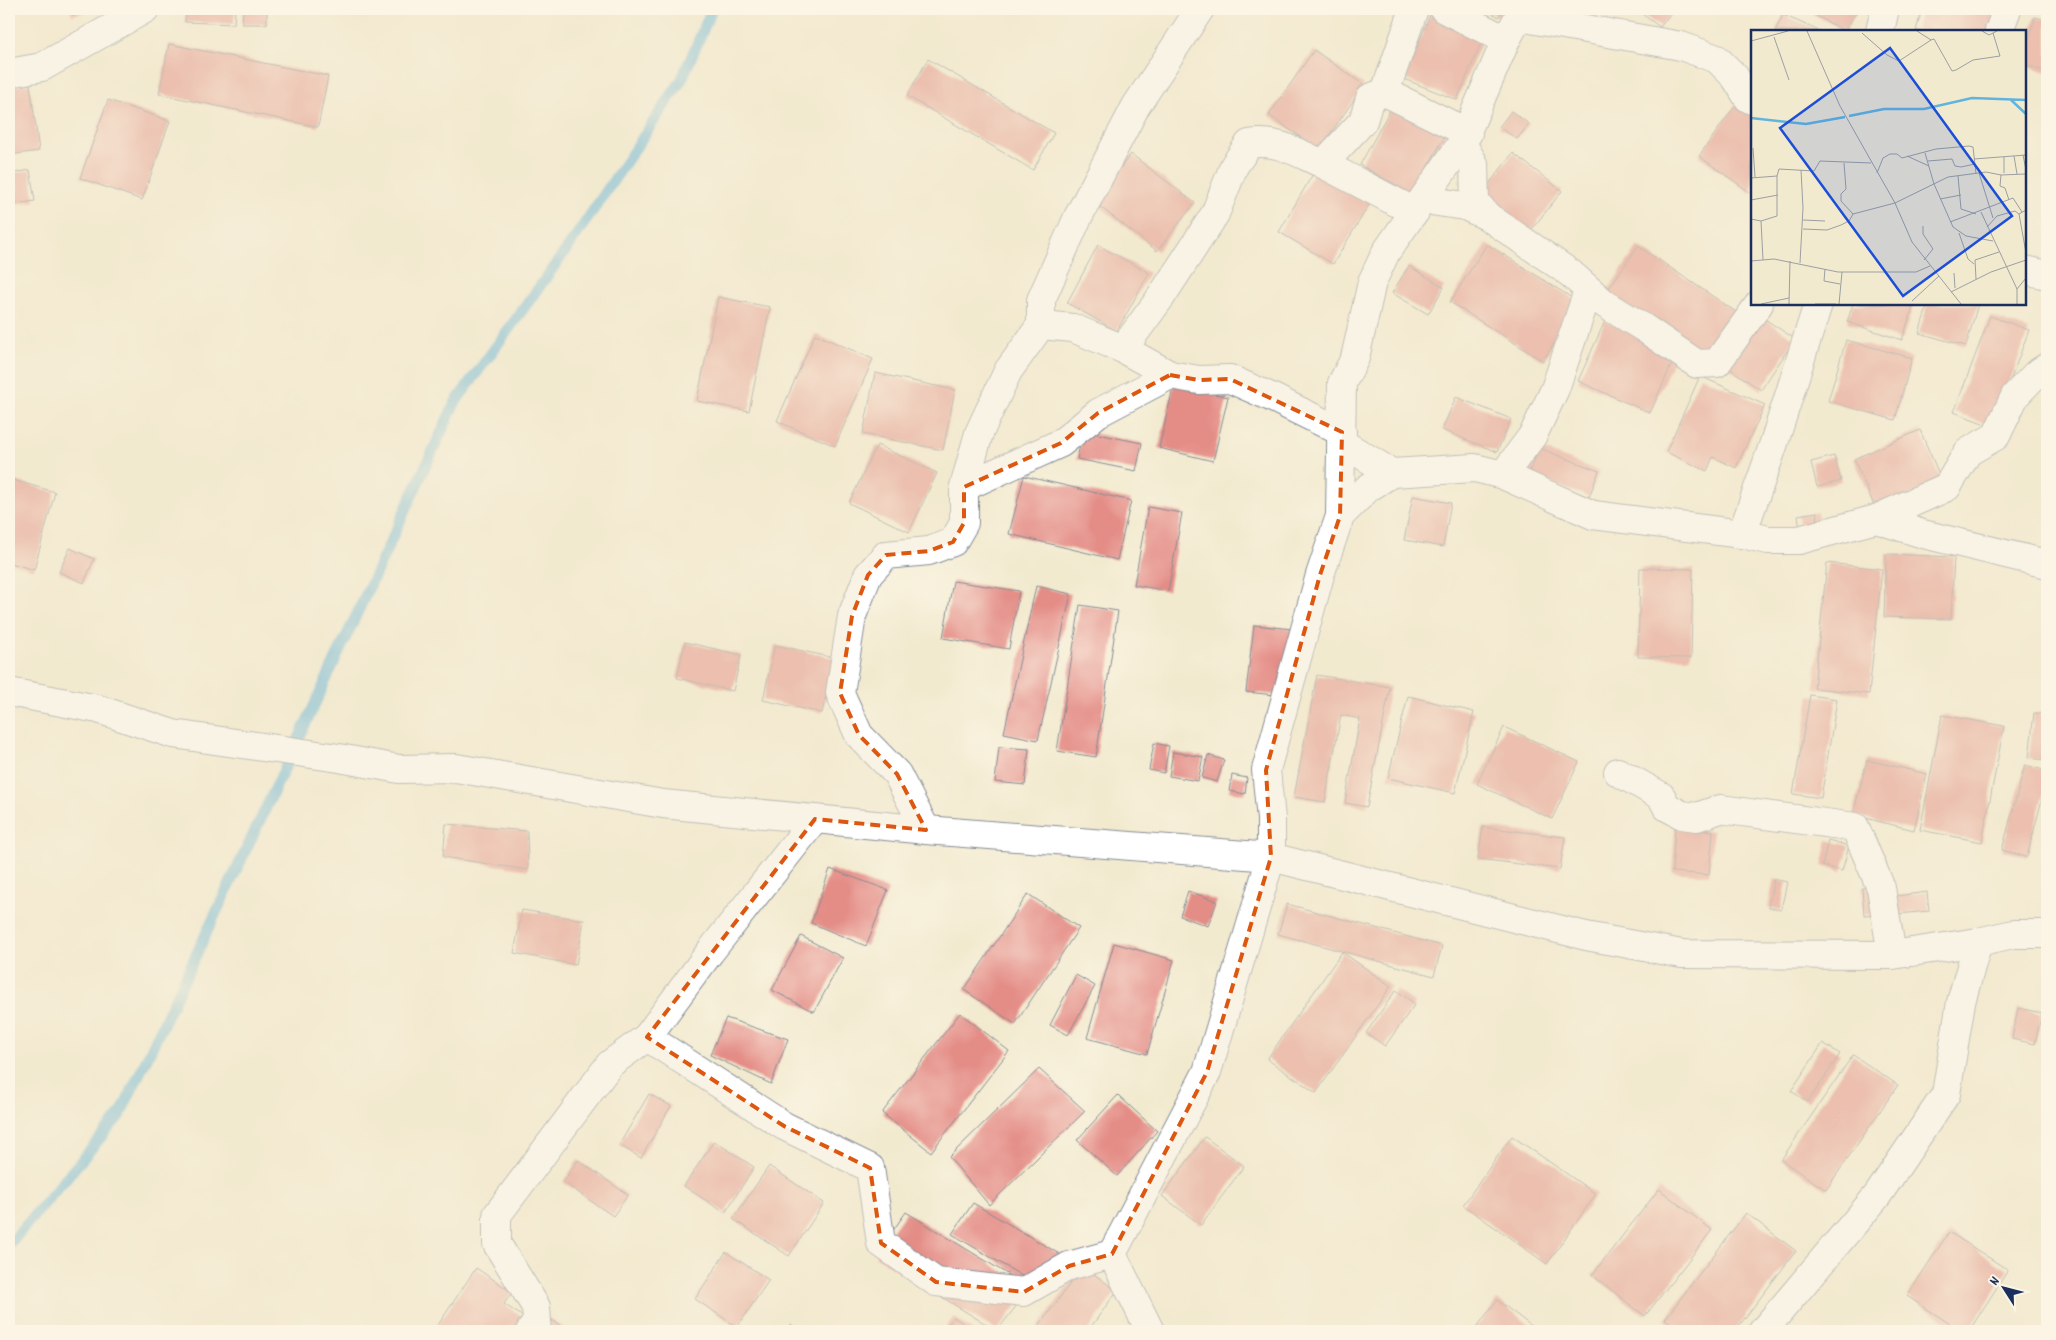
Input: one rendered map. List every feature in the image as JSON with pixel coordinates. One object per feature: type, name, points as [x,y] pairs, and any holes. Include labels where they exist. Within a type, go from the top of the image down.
[{"type":"street","points":[[9,73],[42,67],[145,9]]},
{"type":"street","points":[[926,830],[897,774],[859,735],[840,692],[852,616],[868,575],[886,555],[929,551],[953,542],[964,523],[964,487],[979,433],[1008,372],[1041,325],[1041,300],[1078,217],[1136,106],[1200,9]]},
{"type":"street","points":[[1323,164],[1363,121],[1370,98],[1385,92],[1414,9]]},
{"type":"street","points":[[1444,9],[1506,40]]},
{"type":"street","points":[[1880,30],[1885,9]]},
{"type":"street","points":[[1999,30],[2008,9]]},
{"type":"street","points":[[647,1037],[784,1126],[870,1168],[881,1243],[936,1282],[1024,1292],[1069,1266],[1112,1254],[1207,1072],[1271,857],[1271,819],[1266,770],[1320,575],[1340,516],[1342,383],[1355,358],[1372,282],[1386,252],[1420,206],[1465,138],[1506,40],[1521,13],[1682,46],[1717,59],[1736,77],[1748,98],[1751,100]]},
{"type":"street","points":[[1385,92],[1465,138],[1474,164],[1475,201],[1487,216]]},
{"type":"street","points":[[1123,349],[1161,297],[1215,214],[1234,166],[1249,144],[1262,142],[1279,144],[1420,206],[1465,206],[1487,216],[1570,274],[1605,304],[1697,364],[1717,363],[1758,305]]},
{"type":"street","points":[[2026,270],[2047,275]]},
{"type":"street","points":[[1503,475],[1533,434],[1555,389],[1588,291]]},
{"type":"street","points":[[1742,534],[1773,446],[1818,305]]},
{"type":"street","points":[[1041,325],[1074,328],[1123,349],[1170,375],[1199,380],[1230,379],[1271,397],[1342,437],[1392,473]]},
{"type":"street","points":[[1340,516],[1368,488],[1392,473],[1475,468],[1503,475],[1593,514],[1742,534],[1768,540],[1799,540],[1876,519],[1947,487],[1968,452],[1996,436],[2015,396],[2036,374],[2047,367]]},
{"type":"street","points":[[964,487],[1036,456],[1061,443],[1098,413],[1170,375]]},
{"type":"street","points":[[1876,519],[1923,534],[2047,564]]},
{"type":"street","points":[[9,692],[98,709],[173,734],[339,758],[399,769],[456,768],[664,804],[926,830],[1271,857],[1586,936],[1682,954],[1892,955],[1978,942],[2013,934],[2047,934]]},
{"type":"street","points":[[1618,772],[1661,796],[1667,807],[1682,815],[1697,817],[1720,809],[1855,827],[1880,888],[1892,955]]},
{"type":"street","points":[[530,1331],[537,1322],[536,1307],[496,1244],[497,1215],[610,1064],[647,1037],[710,952],[815,819]]},
{"type":"street","points":[[1961,1002],[2013,934]]},
{"type":"street","points":[[1763,1331],[1878,1196],[1946,1094],[1961,1002],[1978,942]]},
{"type":"street","points":[[1112,1254],[1150,1331]]},
{"type":"highlighted area","points":[[1170,375],[1199,380],[1230,379],[1342,432],[1340,516],[1320,575],[1266,770],[1271,857],[1207,1072],[1112,1254],[1069,1266],[1024,1292],[936,1282],[881,1243],[870,1168],[784,1126],[647,1037],[815,819],[926,830],[897,774],[859,735],[840,693],[852,616],[868,575],[886,555],[929,551],[953,542],[964,523],[964,487],[1061,443],[1098,413]]},
{"type":"building","points":[[70,9],[94,9],[94,10],[72,15]]},
{"type":"building","points":[[186,9],[235,9],[234,24],[185,22]]},
{"type":"building","points":[[243,9],[267,9],[267,24],[242,24]]},
{"type":"building","points":[[1484,9],[1503,9],[1499,17]]},
{"type":"building","points":[[1635,9],[1674,9],[1660,27]]},
{"type":"building","points":[[1803,9],[1858,9],[1846,30]]},
{"type":"building","points":[[1922,9],[1997,9],[1992,30],[1916,30]]},
{"type":"building","points":[[1430,15],[1484,36],[1457,100],[1404,79]]},
{"type":"building","points":[[1783,15],[1818,30],[1776,30]]},
{"type":"building","points":[[2035,17],[2047,20],[2047,72],[2026,65],[2026,48]]},
{"type":"building","points":[[169,44],[328,76],[318,127],[159,94]]},
{"type":"building","points":[[1314,50],[1364,85],[1319,150],[1269,115]]},
{"type":"building","points":[[928,59],[1054,133],[1033,170],[907,96]]},
{"type":"building","points":[[30,84],[39,151],[9,155],[9,87]]},
{"type":"building","points":[[1396,99],[1449,129],[1412,194],[1360,165]]},
{"type":"building","points":[[108,100],[170,121],[142,200],[80,178]]},
{"type":"building","points":[[1738,102],[1751,111],[1751,193],[1699,156]]},
{"type":"building","points":[[1511,111],[1529,124],[1517,139],[1499,127]]},
{"type":"building","points":[[1513,153],[1562,191],[1528,234],[1479,197]]},
{"type":"building","points":[[1131,154],[1195,203],[1157,251],[1094,202]]},
{"type":"building","points":[[1317,167],[1372,200],[1333,264],[1279,232]]},
{"type":"building","points":[[30,170],[35,201],[9,205],[9,174]]},
{"type":"building","points":[[1487,244],[1580,303],[1543,361],[1450,302]]},
{"type":"building","points":[[1098,245],[1149,273],[1117,331],[1067,303]]},
{"type":"building","points":[[1638,246],[1736,312],[1704,360],[1605,294]]},
{"type":"building","points":[[1409,266],[1444,287],[1428,314],[1392,293]]},
{"type":"building","points":[[718,297],[770,307],[749,411],[697,401]]},
{"type":"building","points":[[1853,305],[1914,305],[1902,340],[1847,322]]},
{"type":"building","points":[[1928,305],[1978,305],[1966,346],[1919,333]]},
{"type":"building","points":[[1757,314],[1795,339],[1761,390],[1723,364]]},
{"type":"building","points":[[1990,316],[2029,330],[1993,427],[1954,412]]},
{"type":"building","points":[[1605,321],[1677,352],[1650,413],[1578,381]]},
{"type":"building","points":[[815,334],[873,359],[835,446],[777,421]]},
{"type":"building","points":[[1846,340],[1912,358],[1895,420],[1828,401]]},
{"type":"building","points":[[875,373],[955,390],[943,450],[863,434]]},
{"type":"building","points":[[1700,376],[1765,405],[1736,468],[1713,457],[1707,471],[1666,452]]},
{"type":"building","points":[[1174,384],[1228,397],[1213,461],[1159,448]]},
{"type":"building","points":[[1456,397],[1511,419],[1497,452],[1442,430]]},
{"type":"building","points":[[1920,430],[1942,481],[1876,510],[1854,459]]},
{"type":"building","points":[[1083,431],[1142,443],[1136,471],[1077,459]]},
{"type":"building","points":[[877,445],[937,473],[909,532],[849,503]]},
{"type":"building","points":[[1539,448],[1599,471],[1589,497],[1529,475]]},
{"type":"building","points":[[1834,456],[1841,481],[1817,487],[1811,462]]},
{"type":"building","points":[[1024,476],[1131,501],[1117,560],[1009,534]]},
{"type":"building","points":[[9,479],[55,492],[34,570],[11,563],[9,569]]},
{"type":"building","points":[[1413,496],[1451,503],[1443,547],[1404,540]]},
{"type":"building","points":[[1148,507],[1182,513],[1168,591],[1134,585]]},
{"type":"building","points":[[1817,512],[1819,528],[1800,531],[1798,515]]},
{"type":"building","points":[[70,548],[94,559],[84,583],[59,572]]},
{"type":"building","points":[[1886,554],[1954,557],[1951,619],[1884,617]]},
{"type":"building","points":[[1827,563],[1882,569],[1869,694],[1814,688]]},
{"type":"building","points":[[1640,568],[1693,569],[1691,658],[1638,657]]},
{"type":"building","points":[[953,581],[1019,591],[1009,649],[943,638]]},
{"type":"building","points":[[1036,586],[1071,594],[1038,740],[1004,733]]},
{"type":"building","points":[[1080,605],[1118,611],[1096,757],[1057,751]]},
{"type":"building","points":[[1254,625],[1293,629],[1285,696],[1246,692]]},
{"type":"building","points":[[685,642],[741,655],[733,691],[677,678]]},
{"type":"building","points":[[775,645],[835,658],[822,713],[763,700]]},
{"type":"building","points":[[1317,675],[1390,687],[1367,807],[1345,803],[1360,719],[1341,715],[1325,802],[1294,797]]},
{"type":"building","points":[[1810,695],[1837,699],[1821,798],[1793,794]]},
{"type":"building","points":[[1408,696],[1474,712],[1455,793],[1388,778]]},
{"type":"building","points":[[2034,713],[2047,714],[2047,760],[2029,758]]},
{"type":"building","points":[[1942,715],[2004,726],[1982,842],[1920,830]]},
{"type":"building","points":[[1504,727],[1579,762],[1552,819],[1477,784]]},
{"type":"building","points":[[1154,743],[1169,746],[1164,773],[1149,770]]},
{"type":"building","points":[[999,747],[1029,749],[1025,785],[995,782]]},
{"type":"building","points":[[1173,752],[1203,757],[1198,781],[1169,776]]},
{"type":"building","points":[[1208,755],[1224,760],[1217,782],[1202,778]]},
{"type":"building","points":[[1867,760],[1927,774],[1914,830],[1853,815]]},
{"type":"building","points":[[2025,765],[2047,771],[2047,780],[2027,857],[2002,850]]},
{"type":"building","points":[[1232,775],[1247,778],[1245,794],[1229,791]]},
{"type":"building","points":[[446,824],[527,831],[528,870],[443,857]]},
{"type":"building","points":[[1483,827],[1565,837],[1560,869],[1478,859]]},
{"type":"building","points":[[1675,828],[1713,831],[1709,875],[1672,872]]},
{"type":"building","points":[[1828,840],[1849,846],[1842,871],[1822,866]]},
{"type":"building","points":[[830,869],[888,890],[866,946],[811,923]]},
{"type":"building","points":[[1774,879],[1787,882],[1781,910],[1768,907]]},
{"type":"building","points":[[1876,887],[1878,914],[1864,915],[1862,888]]},
{"type":"building","points":[[1188,891],[1217,901],[1208,926],[1180,916]]},
{"type":"building","points":[[1927,892],[1929,911],[1898,914],[1896,896]]},
{"type":"building","points":[[1028,894],[1079,928],[1015,1024],[964,990]]},
{"type":"building","points":[[1287,904],[1442,946],[1434,976],[1278,934]]},
{"type":"building","points":[[522,910],[584,920],[576,965],[514,953]]},
{"type":"building","points":[[801,936],[843,958],[814,1012],[772,990]]},
{"type":"building","points":[[1114,943],[1174,960],[1147,1054],[1087,1038]]},
{"type":"building","points":[[1342,952],[1391,986],[1316,1093],[1267,1059]]},
{"type":"building","points":[[1076,975],[1095,986],[1068,1035],[1050,1025]]},
{"type":"building","points":[[1396,990],[1415,1004],[1385,1046],[1366,1033]]},
{"type":"building","points":[[2018,1008],[2042,1013],[2035,1044],[2012,1039]]},
{"type":"building","points":[[960,1013],[1009,1051],[931,1152],[882,1113]]},
{"type":"building","points":[[726,1018],[788,1039],[771,1084],[710,1055]]},
{"type":"building","points":[[1823,1043],[1840,1054],[1808,1102],[1791,1091]]},
{"type":"building","points":[[1853,1055],[1898,1085],[1826,1190],[1781,1160]]},
{"type":"building","points":[[1039,1069],[1085,1111],[989,1205],[949,1157]]},
{"type":"building","points":[[649,1094],[671,1106],[641,1158],[619,1145]]},
{"type":"building","points":[[1118,1095],[1157,1131],[1117,1176],[1077,1140]]},
{"type":"building","points":[[1512,1136],[1596,1194],[1547,1264],[1463,1205]]},
{"type":"building","points":[[1205,1137],[1244,1166],[1201,1225],[1162,1196]]},
{"type":"building","points":[[714,1141],[754,1167],[725,1213],[684,1186]]},
{"type":"building","points":[[578,1160],[628,1195],[613,1216],[563,1182]]},
{"type":"building","points":[[769,1166],[824,1203],[789,1256],[733,1219]]},
{"type":"building","points":[[1659,1189],[1712,1230],[1645,1316],[1592,1275]]},
{"type":"building","points":[[973,1203],[1061,1255],[1037,1285],[952,1234]]},
{"type":"building","points":[[906,1212],[1030,1288],[997,1331],[875,1256]]},
{"type":"building","points":[[1746,1213],[1796,1251],[1735,1331],[1681,1331],[1665,1319]]},
{"type":"building","points":[[1949,1232],[2008,1270],[1969,1331],[1961,1331],[1907,1296]]},
{"type":"building","points":[[726,1252],[769,1280],[737,1327],[695,1299]]},
{"type":"building","points":[[1083,1266],[1117,1291],[1088,1331],[1035,1331]]},
{"type":"building","points":[[476,1268],[512,1292],[504,1304],[529,1321],[523,1331],[434,1331]]},
{"type":"building","points":[[1497,1300],[1534,1328],[1531,1331],[1474,1331]]},
{"type":"building","points":[[954,1317],[973,1331],[943,1331]]},
{"type":"building","points":[[549,1318],[569,1331],[541,1331]]},
{"type":"building","points":[[791,1324],[800,1331],[786,1331]]},
{"type":"waterway","points":[[9,1245],[120,1115],[300,736],[455,403],[569,246],[681,81],[712,9]]}]
